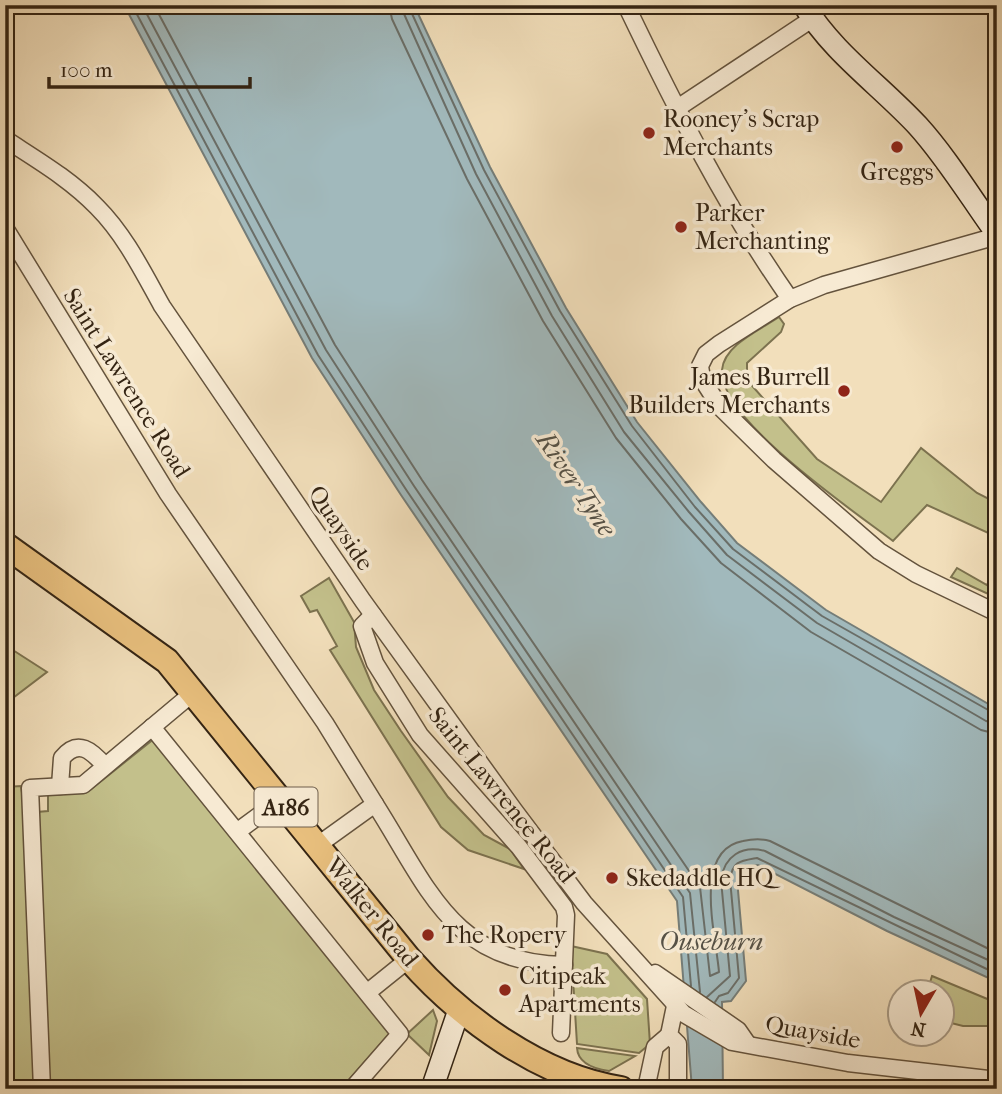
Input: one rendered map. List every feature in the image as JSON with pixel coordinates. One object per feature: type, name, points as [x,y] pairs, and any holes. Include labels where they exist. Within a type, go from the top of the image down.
[{"type":"main road","name":"Walker Road","points":[[5,545],[167,662],[409,959],[459,1010],[562,1080],[616,1088]]},
{"type":"street","points":[[626,5],[676,109],[743,232],[790,299]]},
{"type":"street","points":[[676,109],[808,12],[919,127],[997,235],[824,285],[790,299],[719,344],[706,354],[700,366],[702,379],[720,407],[774,460],[879,551],[916,574],[997,613]]},
{"type":"street","name":"Quayside","points":[[5,139],[74,186],[98,208],[134,254],[162,306],[373,615],[584,903],[630,955],[681,1004],[723,1039],[848,1063],[997,1080]]},
{"type":"street","name":"Saint Lawrence Road","points":[[5,228],[168,494],[325,723],[446,915],[471,940],[531,964],[564,965],[564,907],[519,847],[420,735],[375,663],[363,633],[362,626],[373,615]]},
{"type":"street","points":[[42,1089],[30,788],[83,785],[194,692]]},
{"type":"street","points":[[152,727],[239,831],[400,1034],[352,1089]]},
{"type":"street","points":[[60,786],[62,758],[74,748],[83,747],[93,751],[105,766]]},
{"type":"street","points":[[239,831],[280,800]]},
{"type":"street","points":[[318,845],[375,804]]},
{"type":"street","points":[[368,992],[409,959]]},
{"type":"street","points":[[561,1033],[564,965]]},
{"type":"street","points":[[646,1089],[655,1047],[672,1036],[681,1004]]},
{"type":"street","name":"Quayside","points":[[681,1004],[723,1019],[738,1030],[747,1043]]},
{"type":"street","points":[[432,1089],[459,1010]]},
{"type":"street","points":[[672,1036],[678,1044],[678,1089]]},
{"type":"shaded area","points":[[779,317],[784,324],[781,332],[747,363],[747,380],[817,459],[881,502],[921,448],[977,493],[997,503],[997,537],[927,505],[893,541],[821,487],[764,438],[742,413],[727,390],[722,370],[724,361],[736,346]]},
{"type":"shaded area","points":[[997,565],[997,598],[951,577],[957,568],[987,585]]},
{"type":"shaded area","points":[[329,578],[354,622],[356,647],[374,690],[401,731],[448,797],[484,835],[510,849],[524,869],[468,850],[441,827],[330,650],[337,646],[317,610],[310,612],[301,596]]},
{"type":"shaded area","points":[[5,645],[47,672],[5,704]]},
{"type":"shaded area","points":[[155,738],[391,1032],[341,1089],[5,1089],[5,787],[21,786],[25,813],[48,811],[48,793],[90,790]]},
{"type":"shaded area","points":[[571,946],[607,954],[647,999],[650,1044],[639,1053],[577,1044]]},
{"type":"shaded area","points":[[956,986],[997,1003],[997,1026],[956,1024]]},
{"type":"shaded area","points":[[433,1010],[437,1021],[429,1055],[407,1034]]},
{"type":"shaded area","points":[[577,1048],[635,1056],[609,1071],[584,1062]]},
{"type":"water","points":[[124,5],[414,5],[490,167],[566,308],[637,422],[701,502],[737,543],[826,610],[997,709],[997,982],[887,931],[758,865],[740,868],[737,879],[746,981],[731,1001],[722,1002],[723,1089],[692,1089],[677,901],[401,495],[312,358]]},
{"type":"place","name":"Rooney's Scrap Merchants","points":[[649,133]]},
{"type":"place","name":"Greggs","points":[[897,147]]},
{"type":"place","name":"Parker Merchanting","points":[[681,227]]},
{"type":"place","name":"James Burrell Builders Merchants","points":[[844,391]]},
{"type":"place","name":"Skedaddle HQ","points":[[612,878]]},
{"type":"place","name":"The Ropery","points":[[428,935]]},
{"type":"place","name":"Citipeak Apartments","points":[[505,990]]},
{"type":"water label","name":"River Tyne","points":[[576,484]]},
{"type":"water label","name":"Ouseburn","points":[[711,941]]}]
